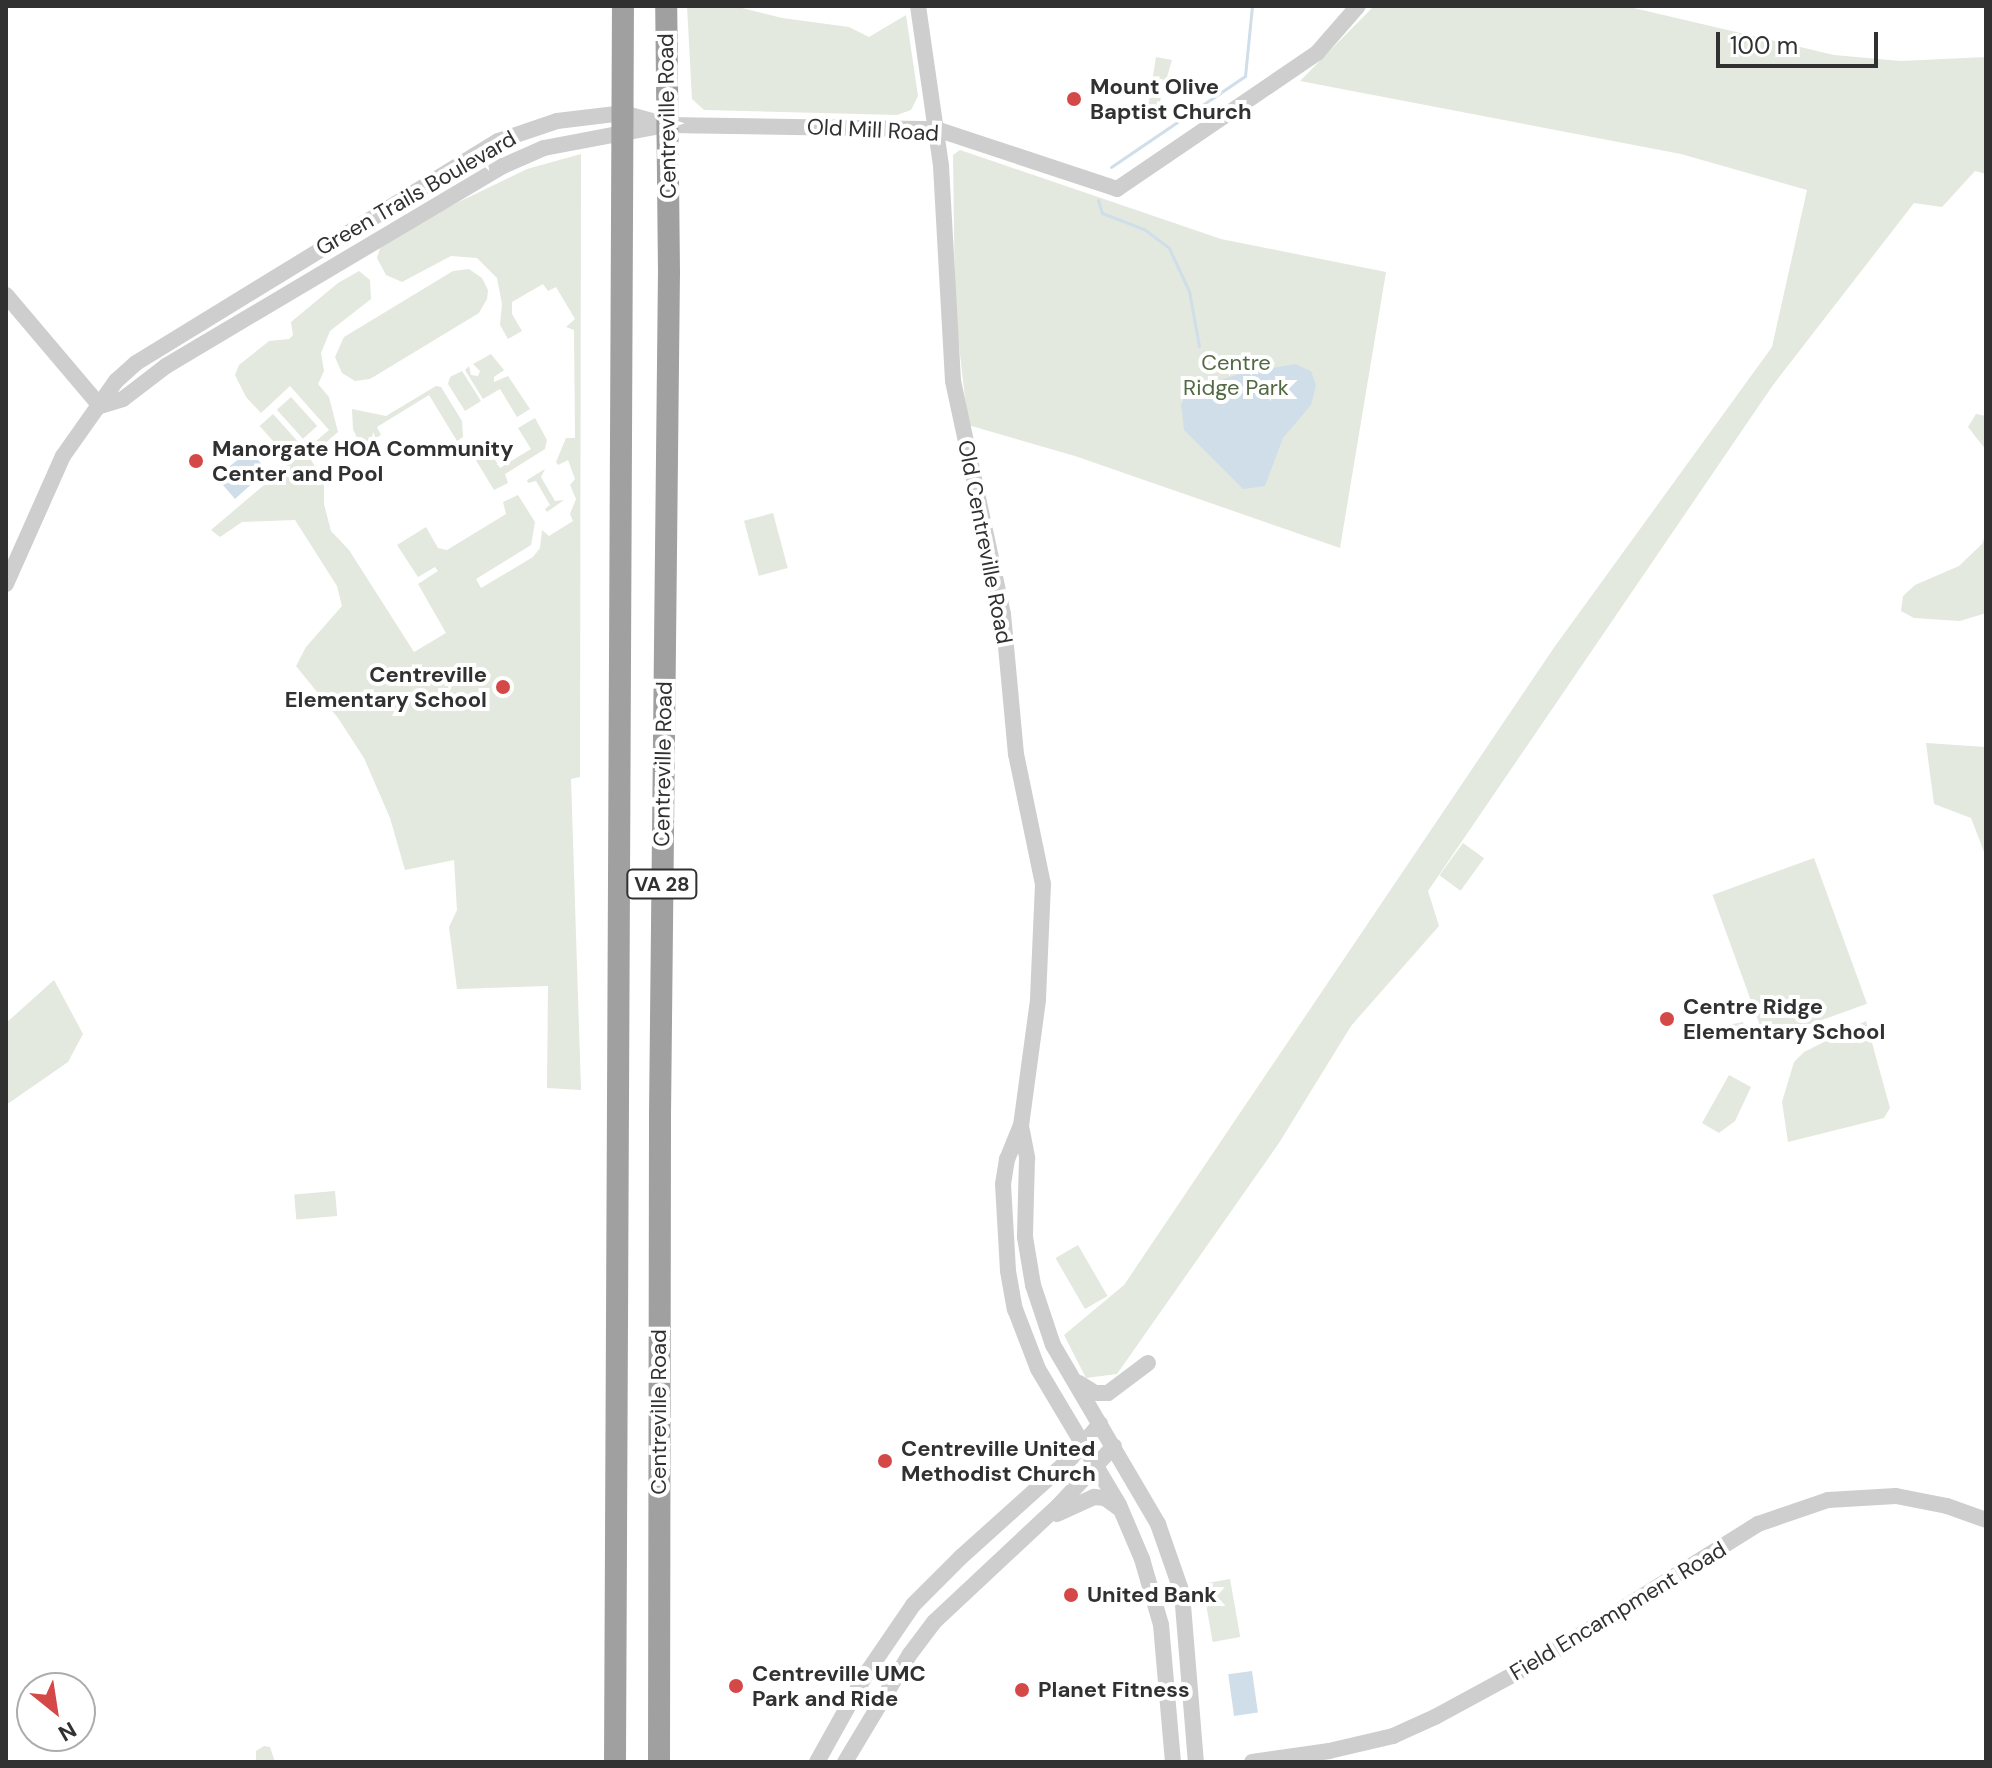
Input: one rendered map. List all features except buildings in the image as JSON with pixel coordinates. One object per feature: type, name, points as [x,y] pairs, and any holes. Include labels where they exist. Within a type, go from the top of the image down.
[{"type":"highway","name":"Centreville Road","points":[[615,1762],[623,6]]},
{"type":"highway","name":"Centreville Road","points":[[659,1762],[666,6]]},
{"type":"street","name":"Old Centreville Road","points":[[918,6],[943,182],[953,381],[1003,614],[1016,754],[1043,884],[1043,963],[1021,1125]]},
{"type":"street","name":"Old Mill Road","points":[[667,125],[936,129],[1117,189],[1317,53],[1358,6]]},
{"type":"street","name":"Green Trails Boulevard","points":[[6,584],[63,456],[116,381],[162,344],[498,141],[557,121],[667,125]]},
{"type":"street","name":"Green Trails Boulevard","points":[[100,406],[123,399],[166,366],[503,166],[544,148],[623,124]]},
{"type":"street","points":[[6,295],[100,406]]},
{"type":"street","points":[[1021,1125],[1007,1159],[1004,1178],[1005,1241],[1015,1309],[1038,1369],[1122,1511],[1142,1559],[1161,1625],[1173,1762]]},
{"type":"street","points":[[1021,1125],[1027,1158],[1025,1237],[1033,1285],[1053,1345],[1158,1524],[1182,1593],[1196,1762]]},
{"type":"street","points":[[1070,1375],[1090,1391],[1108,1393],[1148,1363]]},
{"type":"street","points":[[817,1762],[866,1674],[913,1605],[1082,1446],[1100,1424]]},
{"type":"street","points":[[845,1762],[910,1654],[934,1622],[1114,1446]]},
{"type":"street","name":"Field Encampment Road","points":[[1252,1762],[1329,1751],[1382,1738],[1435,1717],[1542,1659],[1758,1524],[1828,1500],[1896,1496],[1947,1506],[1986,1520]]},
{"type":"street","points":[[1034,1526],[1094,1497],[1105,1498],[1122,1511]]},
{"type":"green space","points":[[687,6],[734,6],[782,18],[849,27],[869,37],[906,15],[918,96],[911,110],[897,115],[704,110],[692,99]]},
{"type":"green space","points":[[1374,6],[1625,6],[1834,55],[1901,61],[1986,57],[1986,174],[1975,171],[1942,207],[1914,203],[1773,385],[1428,891],[1439,926],[1351,1026],[1279,1143],[1117,1374],[1086,1378],[1064,1335],[1124,1285],[1553,649],[1772,347],[1807,190],[1681,154],[1300,81]]},
{"type":"green space","points":[[1156,57],[1172,60],[1158,108],[1146,120]]},
{"type":"green space","name":"Centre Ridge Park","points":[[960,150],[1221,239],[1386,272],[1340,548],[1075,456],[968,425],[955,310],[953,155]]},
{"type":"green space","points":[[581,154],[580,777],[571,779],[581,1090],[547,1088],[548,986],[457,989],[449,927],[457,910],[454,860],[405,870],[390,818],[364,758],[338,718],[296,666],[306,647],[342,606],[337,586],[295,520],[242,522],[220,537],[211,530],[329,430],[290,386],[261,413],[246,397],[235,375],[239,365],[269,341],[289,339],[293,335],[291,322],[338,283],[359,271],[370,280],[371,299],[330,331],[321,353],[324,371],[318,384],[329,397],[338,432],[309,457],[324,480],[324,504],[331,531],[349,550],[414,652],[446,633],[418,584],[438,571],[435,567],[418,577],[397,545],[426,527],[438,548],[447,550],[506,514],[503,502],[518,495],[535,522],[531,545],[476,579],[481,588],[533,557],[540,548],[542,530],[549,536],[573,521],[570,514],[576,499],[570,485],[575,479],[568,460],[558,465],[556,462],[566,438],[575,438],[574,330],[566,327],[575,319],[556,287],[548,291],[543,284],[512,302],[512,314],[522,331],[508,339],[500,325],[502,304],[497,278],[477,258],[451,256],[402,282],[386,275],[377,258],[380,248],[440,211],[527,169]]},
{"type":"green space","points":[[469,269],[482,278],[488,290],[479,313],[370,379],[355,381],[342,373],[335,357],[344,337],[453,271]]},
{"type":"green space","points":[[491,354],[504,370],[494,377],[494,382],[508,376],[530,409],[517,417],[500,389],[483,399],[465,370],[469,366],[471,375],[478,376],[480,371],[473,364]]},
{"type":"green space","points":[[462,371],[481,401],[465,411],[448,384],[450,377]]},
{"type":"green space","points":[[436,386],[441,387],[462,421],[463,437],[457,441],[429,395],[377,427],[381,435],[363,446],[358,440],[353,429],[352,409],[386,416]]},
{"type":"green space","points":[[291,397],[317,426],[303,439],[277,410]]},
{"type":"green space","points":[[273,414],[299,443],[286,455],[260,426]]},
{"type":"green space","points":[[1976,414],[1986,416],[1986,450],[1968,427]]},
{"type":"green space","points":[[535,418],[547,440],[545,449],[505,474],[508,483],[494,490],[474,457],[488,448],[500,468],[531,449],[518,428]]},
{"type":"green space","points":[[545,469],[541,477],[555,501],[564,500],[547,512],[545,509],[550,505],[536,481],[528,483],[527,480]]},
{"type":"green space","points":[[773,513],[788,568],[759,576],[744,521]]},
{"type":"green space","points":[[1986,533],[1986,613],[1960,621],[1914,618],[1901,611],[1903,596],[1915,585],[1959,566],[1982,544]]},
{"type":"green space","points":[[1926,743],[1986,747],[1986,857],[1971,818],[1934,804]]},
{"type":"green space","points":[[1463,843],[1484,858],[1461,891],[1439,875]]},
{"type":"green space","points":[[1814,858],[1867,1004],[1766,1041],[1713,895]]},
{"type":"green space","points":[[54,980],[83,1034],[68,1062],[6,1105],[6,1023]]},
{"type":"green space","points":[[1866,1021],[1890,1108],[1884,1118],[1788,1142],[1782,1102],[1794,1062],[1804,1052]]},
{"type":"green space","points":[[1743,1022],[1746,1037],[1715,1043],[1713,1028]]},
{"type":"green space","points":[[1729,1075],[1751,1087],[1735,1121],[1719,1133],[1702,1123]]},
{"type":"green space","points":[[335,1191],[337,1216],[296,1219],[294,1195]]},
{"type":"green space","points":[[1078,1245],[1108,1296],[1085,1309],[1055,1258]]},
{"type":"green space","points":[[1230,1579],[1240,1637],[1213,1642],[1202,1584]]},
{"type":"green space","points":[[264,1746],[270,1747],[275,1762],[256,1762],[256,1751]]},
{"type":"shaded area","points":[[1295,364],[1311,371],[1316,385],[1311,405],[1283,438],[1265,486],[1243,489],[1184,430],[1181,404],[1187,394],[1205,385],[1242,373]]},
{"type":"shaded area","points":[[241,441],[267,470],[235,499],[216,477],[240,458],[232,448]]},
{"type":"shaded area","points":[[1252,1671],[1258,1713],[1234,1716],[1228,1674]]},
{"type":"waterway","points":[[1111,167],[1245,76],[1252,6]]},
{"type":"waterway","points":[[1098,200],[1102,213],[1144,229],[1169,248],[1189,291],[1199,346]]},
{"type":"place","name":"Mount Olive Baptist Church","points":[[1074,99]]},
{"type":"place","name":"Manorgate HOA Community Center and Pool","points":[[196,461]]},
{"type":"place","name":"Centreville Elementary School","points":[[503,687]]},
{"type":"place","name":"Centre Ridge Elementary School","points":[[1667,1019]]},
{"type":"place","name":"Centreville United Methodist Church","points":[[885,1461]]},
{"type":"place","name":"United Bank","points":[[1071,1595]]},
{"type":"place","name":"Centreville UMC Park and Ride","points":[[736,1686]]},
{"type":"place","name":"Planet Fitness","points":[[1022,1690]]}]
